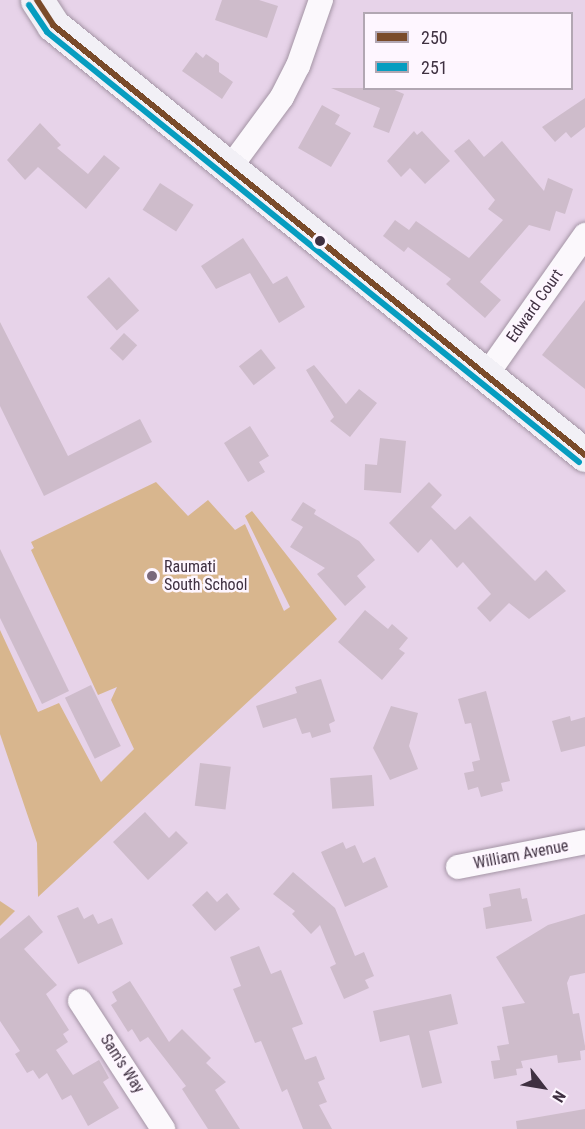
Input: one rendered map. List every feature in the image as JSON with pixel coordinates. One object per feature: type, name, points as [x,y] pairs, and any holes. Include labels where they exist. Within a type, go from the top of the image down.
[{"type":"street","points":[[37,0],[53,25],[585,455]]},
{"type":"street","points":[[229,169],[282,97],[298,66],[321,0]]},
{"type":"street","name":"Edward Court","points":[[485,376],[585,235]]},
{"type":"street","name":"William Avenue","points":[[458,867],[585,842]]},
{"type":"street","name":"Sam's Way","points":[[80,1001],[163,1129]]},
{"type":"shaded area","points":[[156,482],[188,516],[208,500],[235,530],[245,524],[284,611],[290,607],[245,516],[252,511],[337,619],[38,897],[37,843],[0,734],[0,630],[38,712],[59,703],[101,782],[134,749],[111,700],[117,687],[98,695],[31,550],[34,548],[31,542]]},
{"type":"shaded area","points":[[0,901],[15,911],[0,926]]},
{"type":"building","points":[[222,0],[259,0],[278,6],[267,38],[215,20]]},
{"type":"building","points":[[196,52],[203,58],[206,54],[219,63],[219,72],[233,82],[222,99],[182,71]]},
{"type":"building","points":[[331,88],[395,90],[404,94],[389,133],[373,127],[380,108]]},
{"type":"building","points":[[585,98],[585,127],[571,138],[566,132],[555,142],[542,127]]},
{"type":"building","points":[[322,105],[340,115],[335,124],[351,133],[331,167],[298,148]]},
{"type":"building","points":[[40,123],[61,145],[57,148],[88,174],[104,155],[120,168],[86,209],[38,167],[25,180],[7,160]]},
{"type":"building","points":[[414,131],[417,135],[422,131],[450,161],[425,184],[410,168],[401,177],[387,161]]},
{"type":"building","points":[[469,139],[484,157],[502,141],[544,191],[548,178],[573,189],[565,214],[556,211],[550,231],[529,225],[480,282],[501,300],[485,318],[446,284],[451,279],[408,247],[404,252],[383,236],[395,220],[409,230],[416,221],[469,258],[503,220],[488,209],[495,200],[454,151]]},
{"type":"building","points":[[160,183],[194,205],[176,232],[143,210]]},
{"type":"building","points":[[243,238],[273,284],[287,276],[305,307],[279,323],[250,273],[216,289],[201,266]]},
{"type":"building","points":[[109,277],[139,310],[117,331],[87,297]]},
{"type":"building","points":[[585,300],[585,389],[542,355]]},
{"type":"building","points":[[0,322],[68,456],[140,419],[152,442],[44,496],[0,406]]},
{"type":"building","points":[[124,333],[137,345],[123,361],[110,348]]},
{"type":"building","points":[[261,349],[276,368],[254,385],[239,366]]},
{"type":"building","points":[[314,365],[346,404],[359,389],[377,403],[350,437],[330,421],[334,417],[306,370]]},
{"type":"building","points":[[250,426],[269,456],[259,462],[265,472],[248,482],[224,443]]},
{"type":"building","points":[[380,438],[406,441],[401,493],[364,490],[365,464],[377,465]]},
{"type":"building","points":[[429,482],[442,495],[431,507],[455,530],[470,516],[535,581],[546,570],[566,591],[529,619],[509,603],[490,622],[477,608],[491,594],[463,562],[457,568],[431,539],[418,553],[389,523]]},
{"type":"building","points":[[303,502],[316,510],[314,514],[359,541],[375,560],[357,576],[366,587],[345,606],[317,574],[325,568],[290,547],[303,527],[291,520]]},
{"type":"building","points":[[0,549],[69,691],[42,704],[0,618]]},
{"type":"building","points":[[365,610],[388,629],[392,624],[408,638],[399,649],[405,653],[382,680],[338,642]]},
{"type":"building","points":[[321,679],[335,721],[329,724],[331,732],[312,738],[310,732],[302,734],[296,718],[263,728],[256,706],[297,693],[295,687]]},
{"type":"building","points":[[91,685],[121,746],[95,759],[65,698]]},
{"type":"building","points":[[486,691],[510,781],[501,783],[503,791],[481,797],[478,787],[468,790],[464,773],[474,771],[472,762],[480,760],[471,723],[465,724],[458,699]]},
{"type":"building","points":[[391,706],[418,713],[409,746],[418,769],[390,780],[373,748]]},
{"type":"building","points":[[570,716],[571,721],[585,717],[585,746],[561,752],[552,721]]},
{"type":"building","points":[[200,763],[231,767],[226,809],[195,806]]},
{"type":"building","points":[[372,775],[374,806],[332,809],[330,778]]},
{"type":"building","points":[[145,812],[169,838],[176,831],[188,843],[148,880],[113,842]]},
{"type":"building","points":[[343,842],[346,849],[355,845],[363,863],[375,857],[388,887],[345,907],[321,852]]},
{"type":"building","points":[[293,872],[335,908],[355,956],[364,952],[374,976],[365,980],[369,988],[344,999],[330,967],[336,964],[320,925],[311,934],[292,914],[295,911],[273,894]]},
{"type":"building","points":[[520,888],[522,899],[527,898],[532,921],[486,929],[483,908],[491,906],[489,894]]},
{"type":"building","points":[[207,891],[217,902],[227,893],[240,909],[215,931],[192,905]]},
{"type":"building","points":[[78,907],[84,919],[93,914],[98,924],[112,918],[123,944],[78,964],[57,916]]},
{"type":"building","points":[[585,914],[585,973],[570,976],[567,983],[573,1014],[579,1013],[585,1046],[585,1050],[580,1051],[581,1060],[558,1063],[557,1055],[521,1061],[523,1068],[516,1069],[517,1075],[494,1079],[491,1061],[500,1060],[497,1046],[509,1044],[502,1007],[525,1003],[496,957],[548,925]]},
{"type":"building","points":[[29,915],[43,932],[24,949],[57,985],[46,994],[69,1030],[63,1034],[68,1042],[56,1050],[73,1075],[99,1060],[109,1078],[103,1082],[119,1108],[88,1126],[71,1095],[62,1100],[47,1073],[39,1079],[33,1070],[27,1073],[15,1054],[20,1051],[0,1021],[0,939]]},
{"type":"building","points":[[259,946],[271,974],[281,970],[303,1024],[292,1028],[305,1060],[316,1056],[325,1079],[318,1082],[327,1102],[319,1105],[332,1129],[303,1129],[287,1089],[282,1092],[261,1041],[255,1043],[233,989],[241,986],[230,957]]},
{"type":"building","points":[[130,981],[169,1042],[182,1029],[211,1058],[206,1063],[226,1082],[215,1090],[240,1129],[208,1129],[182,1089],[186,1086],[148,1037],[140,1042],[132,1029],[128,1032],[111,1005],[117,1001],[112,992]]},
{"type":"building","points":[[451,994],[458,1024],[429,1031],[442,1083],[422,1088],[409,1035],[380,1042],[373,1011]]},
{"type":"building","points":[[585,1109],[585,1129],[517,1129],[516,1121]]},
{"type":"transit line","name":"250","points":[[37,0],[53,25],[585,455]]},
{"type":"transit line","name":"251","points":[[29,5],[47,32],[579,462]]},
{"type":"place","name":"Raumati South School","points":[[152,576]]}]
